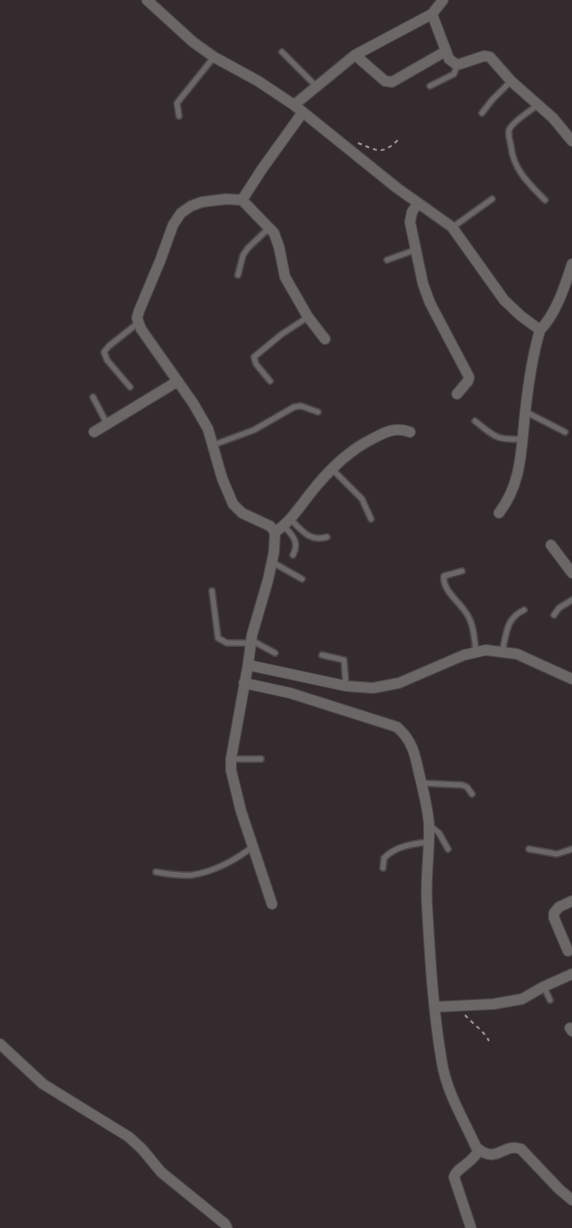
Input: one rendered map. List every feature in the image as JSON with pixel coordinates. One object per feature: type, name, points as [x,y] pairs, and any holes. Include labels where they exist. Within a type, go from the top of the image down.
[{"type":"street","points":[[147,0],[193,42],[214,57],[258,81],[294,105],[397,188],[452,227],[504,300],[540,330]]},
{"type":"street","points":[[294,105],[355,55],[432,14],[443,0]]},
{"type":"street","points":[[432,14],[448,58],[457,65],[487,55],[511,81],[553,118],[572,141]]},
{"type":"street","points":[[355,55],[385,81],[392,82],[446,51]]},
{"type":"street","points":[[242,200],[303,112]]},
{"type":"street","points":[[283,525],[270,526],[242,513],[233,504],[222,478],[214,445],[203,419],[194,403],[146,338],[138,323],[139,312],[176,220],[191,206],[202,202],[226,199],[242,200],[276,238],[285,277],[308,317],[325,339]]},
{"type":"street","points":[[418,203],[410,216],[423,284],[430,303],[469,377],[468,382],[457,394]]},
{"type":"street","points":[[499,513],[508,502],[517,480],[525,412],[540,330],[546,324],[570,281],[572,264]]},
{"type":"street","points":[[94,432],[178,381]]},
{"type":"street","points":[[272,904],[241,810],[231,770],[231,759],[251,641],[272,562],[283,525],[341,459],[363,443],[384,433],[401,429],[410,432]]},
{"type":"street","points":[[551,545],[572,573]]},
{"type":"street","points":[[246,675],[372,688],[399,683],[464,655],[486,650],[517,654],[572,679]]},
{"type":"street","points":[[246,675],[290,693],[396,727],[406,735],[413,748],[427,807],[429,824],[427,902],[435,1007],[442,1064],[448,1085],[479,1150],[484,1154],[492,1155],[510,1148],[516,1147],[521,1149],[572,1200]]},
{"type":"street","points":[[568,951],[554,914],[559,907],[572,901]]},
{"type":"street","points":[[435,1007],[522,999],[572,974]]},
{"type":"street","points":[[0,1044],[43,1084],[128,1137],[142,1149],[160,1172],[225,1224],[227,1228]]},
{"type":"street","points":[[472,1228],[454,1177],[458,1170],[474,1159],[479,1150]]},
{"type":"lane","points":[[282,52],[316,86]]},
{"type":"lane","points":[[179,116],[177,103],[214,57]]},
{"type":"lane","points":[[430,86],[454,74],[457,65]]},
{"type":"lane","points":[[482,113],[511,81]]},
{"type":"lane","points":[[538,104],[513,125],[509,135],[511,154],[515,164],[525,180],[545,200]]},
{"type":"lane","points":[[452,227],[492,199]]},
{"type":"lane","points":[[238,275],[243,255],[269,228]]},
{"type":"lane","points":[[387,260],[415,250]]},
{"type":"lane","points":[[270,381],[256,364],[254,357],[282,334],[308,317]]},
{"type":"lane","points":[[130,387],[107,360],[104,352],[138,323]]},
{"type":"lane","points":[[93,397],[107,424]]},
{"type":"lane","points":[[214,445],[254,430],[294,407],[301,406],[318,412]]},
{"type":"lane","points":[[525,412],[565,432]]},
{"type":"lane","points":[[476,421],[494,437],[522,439]]},
{"type":"lane","points":[[332,468],[362,499],[371,519]]},
{"type":"lane","points":[[283,525],[318,540],[328,537]]},
{"type":"lane","points":[[283,525],[296,541],[296,549],[293,555]]},
{"type":"lane","points":[[272,562],[302,580]]},
{"type":"lane","points":[[462,571],[444,576],[443,581],[470,618],[476,653]]},
{"type":"lane","points":[[212,591],[218,638],[223,642],[251,641],[275,653]]},
{"type":"lane","points":[[554,615],[559,608],[572,600]]},
{"type":"lane","points":[[502,652],[510,621],[514,615],[524,610]]},
{"type":"lane","points":[[322,654],[344,660],[346,686]]},
{"type":"lane","points":[[231,759],[261,759]]},
{"type":"lane","points":[[422,783],[462,785],[467,787],[472,794]]},
{"type":"lane","points":[[429,824],[439,833],[448,849]]},
{"type":"lane","points":[[383,868],[384,858],[397,848],[410,844],[429,842]]},
{"type":"lane","points":[[156,872],[193,875],[234,859],[253,847]]},
{"type":"lane","points":[[530,849],[557,854],[572,849]]},
{"type":"lane","points":[[543,987],[550,1000]]},
{"type":"path","points":[[352,140],[384,150],[388,149],[398,140]]},
{"type":"path","points":[[457,1006],[477,1028],[486,1034],[489,1040]]}]
